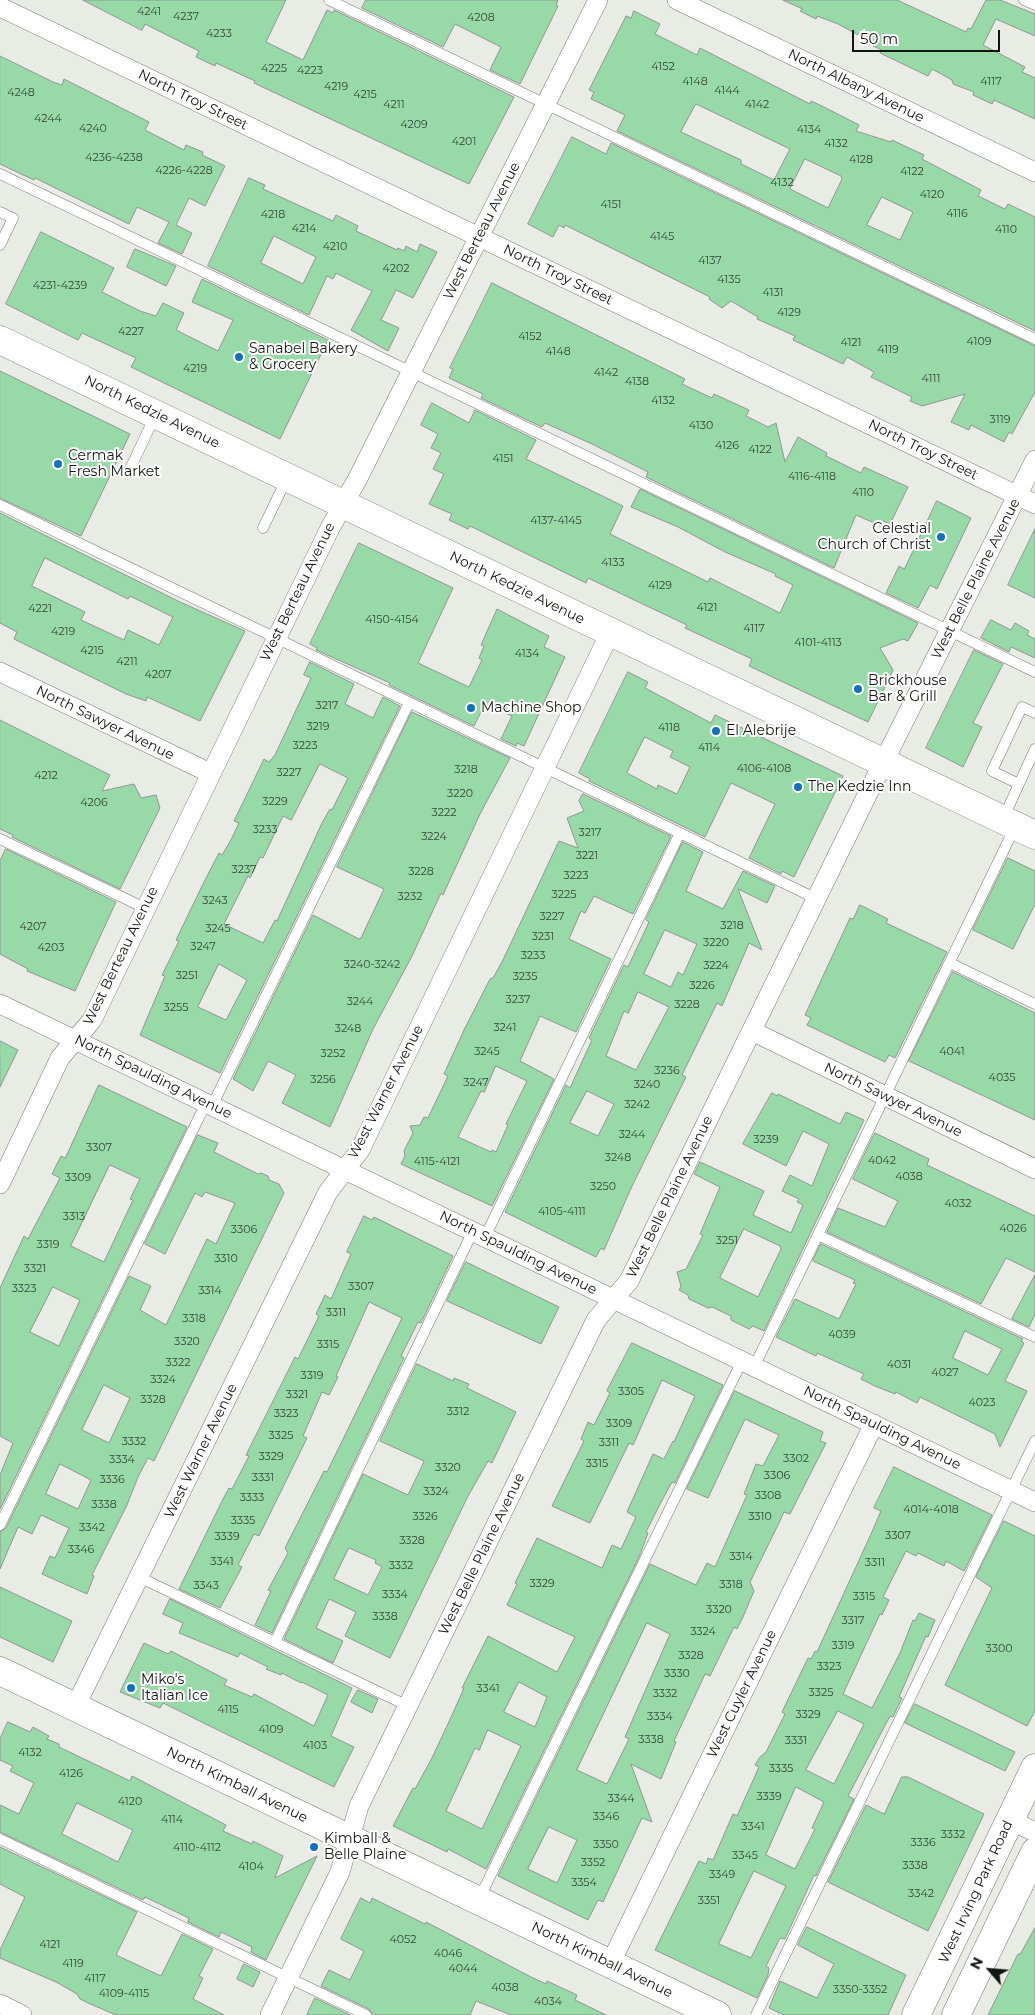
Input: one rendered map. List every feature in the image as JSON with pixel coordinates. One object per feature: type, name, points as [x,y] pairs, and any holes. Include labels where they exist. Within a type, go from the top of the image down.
[{"type":"main road","name":"North Kedzie Avenue","points":[[0,340],[1017,827]]},
{"type":"main road","name":"North Kimball Avenue","points":[[0,1671],[717,2015]]},
{"type":"main road","name":"West Irving Park Road","points":[[916,2015],[1035,1768]]},
{"type":"main road","points":[[956,2015],[1035,1852]]},
{"type":"street","name":"West Berteau Avenue","points":[[0,1184],[60,1058],[89,1027],[276,638],[598,0]]},
{"type":"street","name":"North Albany Avenue","points":[[677,0],[1035,172]]},
{"type":"street","name":"North Troy Street","points":[[0,7],[1035,504]]},
{"type":"street","name":"West Belle Plaine Avenue","points":[[270,2015],[340,1872],[359,1806],[596,1320],[629,1281],[1035,460]]},
{"type":"street","name":"West Warner Avenue","points":[[75,1707],[328,1192],[360,1150],[610,633]]},
{"type":"street","name":"North Sawyer Avenue","points":[[0,672],[210,773]]},
{"type":"street","name":"North Spaulding Avenue","points":[[0,1004],[1035,1502]]},
{"type":"street","name":"North Sawyer Avenue","points":[[752,1031],[1035,1169]]},
{"type":"street","name":"West Cuyler Avenue","points":[[610,1964],[874,1424]]},
{"type":"street","points":[[1010,1820],[1035,1832]]},
{"type":"street","points":[[0,2004],[22,2015]]},
{"type":"lane","points":[[329,0],[1035,339]]},
{"type":"lane","points":[[1024,0],[1035,5]]},
{"type":"lane","points":[[0,174],[1035,672]]},
{"type":"lane","points":[[0,212],[13,218],[0,245]]},
{"type":"lane","points":[[131,467],[156,414]]},
{"type":"lane","points":[[263,528],[287,477]]},
{"type":"lane","points":[[0,505],[817,899]]},
{"type":"lane","points":[[0,1525],[409,703]]},
{"type":"lane","points":[[1019,784],[992,771],[1022,707],[1035,713]]},
{"type":"lane","points":[[478,1900],[748,1364],[818,1235],[1017,827],[1019,784],[1035,749]]},
{"type":"lane","points":[[274,1642],[680,833]]},
{"type":"lane","points":[[0,839],[145,908]]},
{"type":"lane","points":[[950,963],[1035,1004]]},
{"type":"lane","points":[[818,1235],[1035,1337]]},
{"type":"lane","points":[[756,2015],[1035,1441]]},
{"type":"lane","points":[[139,1577],[408,1706]]},
{"type":"lane","points":[[0,1839],[366,2015]]},
{"type":"building","points":[[83,0],[286,0],[266,42],[303,60],[327,10],[333,13],[334,10],[514,97],[469,184],[254,83],[255,81],[216,63],[215,66],[196,57],[199,51],[145,24],[142,30]]},
{"type":"building","points":[[366,0],[558,0],[556,5],[558,6],[520,84],[490,70],[501,47],[455,24],[443,47],[362,8]]},
{"type":"building","points":[[783,0],[897,0],[966,32],[968,28],[971,29],[986,0],[1000,0],[1035,14],[1035,36],[996,19],[983,45],[1025,67],[1022,72],[1035,78],[1035,119],[994,100],[992,104],[973,95],[974,92],[953,84],[952,80],[932,69],[928,76],[880,53],[882,50],[860,40],[862,37],[838,24],[817,16],[816,19],[800,11],[802,9]]},
{"type":"building","points":[[634,11],[660,24],[655,34],[697,55],[700,48],[810,104],[811,101],[824,107],[859,125],[856,131],[891,142],[892,140],[924,155],[922,159],[981,190],[978,196],[1005,209],[1008,204],[1035,217],[1035,331],[617,131],[625,115],[591,99],[594,92],[589,90],[626,16],[631,18]],"holes":[[[696,104],[790,149],[774,180],[741,164],[741,160],[681,132]],[[805,159],[841,176],[842,179],[828,208],[790,189]],[[882,197],[913,212],[900,240],[867,225]]]},
{"type":"building","points":[[0,56],[53,82],[62,85],[64,79],[149,122],[145,130],[184,150],[186,145],[203,152],[202,155],[225,166],[205,206],[189,198],[176,225],[192,233],[182,254],[158,243],[169,222],[137,207],[129,224],[35,178],[34,180],[0,164]]},
{"type":"building","points":[[572,137],[606,154],[611,143],[1035,346],[1035,392],[1012,434],[1009,432],[1004,442],[971,425],[969,430],[951,422],[965,394],[922,406],[910,401],[912,397],[871,377],[874,372],[847,357],[843,364],[793,340],[795,336],[757,319],[758,317],[731,301],[722,308],[709,299],[710,297],[565,225],[564,228],[559,225],[553,237],[528,224]]},
{"type":"building","points":[[249,178],[265,185],[263,189],[333,221],[336,215],[358,226],[356,231],[397,250],[398,248],[404,251],[406,246],[417,252],[420,244],[437,252],[413,298],[396,290],[381,320],[399,328],[388,351],[351,330],[372,291],[336,273],[333,279],[327,276],[309,315],[208,266]],"holes":[[[274,236],[316,257],[303,284],[261,263]]]},
{"type":"building","points":[[41,232],[114,268],[102,292],[140,311],[156,316],[163,303],[184,313],[176,330],[218,351],[233,320],[192,302],[202,279],[328,340],[280,439],[131,367],[136,358],[82,333],[78,340],[6,304]]},
{"type":"building","points":[[135,249],[176,266],[166,286],[127,267]]},
{"type":"building","points":[[492,283],[685,379],[682,384],[712,398],[714,394],[749,410],[746,416],[768,427],[776,423],[785,462],[798,437],[827,453],[826,456],[861,473],[864,467],[908,487],[890,524],[883,521],[881,526],[856,515],[834,568],[646,477],[648,472],[592,444],[545,423],[542,427],[481,398],[483,394],[449,378],[453,369],[450,368]]},
{"type":"building","name":"Cermak Fresh Market","points":[[0,371],[130,434],[81,536],[0,498]]},
{"type":"building","points":[[432,403],[469,423],[475,410],[536,440],[526,459],[623,506],[610,534],[708,582],[710,578],[780,613],[793,585],[775,576],[776,574],[725,552],[678,527],[631,507],[640,489],[918,623],[908,641],[903,639],[880,648],[893,670],[868,722],[749,666],[752,659],[685,628],[687,625],[588,578],[586,583],[470,526],[468,529],[449,520],[452,514],[429,504],[444,474],[433,469],[441,453],[431,448],[438,434],[421,425]]},
{"type":"building","name":"Celestial Church of Christ","points":[[937,501],[971,518],[937,589],[930,585],[918,608],[886,593],[899,566],[904,569]]},
{"type":"building","points":[[0,513],[180,602],[245,631],[200,721],[147,697],[146,701],[126,694],[14,639],[17,632],[0,623]],"holes":[[[45,558],[128,599],[130,596],[173,617],[159,645],[128,630],[124,640],[81,620],[85,612],[32,586]]]},
{"type":"building","points":[[1035,529],[1035,598],[1008,585]]},
{"type":"building","points":[[359,543],[453,588],[418,663],[469,687],[482,660],[479,658],[484,646],[481,645],[497,609],[549,636],[544,647],[565,657],[524,746],[517,743],[516,746],[501,739],[512,716],[485,704],[474,726],[389,685],[390,683],[316,650],[317,648],[310,644]]},
{"type":"building","points":[[991,620],[1011,630],[1015,623],[1029,631],[1027,635],[1035,639],[1035,658],[1011,647],[1009,652],[981,638]]},
{"type":"building","points":[[974,650],[1003,664],[973,723],[982,727],[963,767],[926,748]]},
{"type":"building","points":[[310,662],[354,684],[345,704],[373,718],[383,697],[400,706],[220,1073],[140,1035],[165,976],[162,975],[179,941],[176,940],[219,853],[222,855],[231,840],[239,823],[234,821],[264,759],[269,762],[275,755],[311,678],[304,675]],"holes":[[[320,764],[348,778],[332,810],[330,809],[322,823],[277,921],[275,920],[263,943],[224,924],[248,876],[250,878],[260,857],[263,858],[283,816],[291,820]],[[219,964],[247,980],[226,1020],[198,1007]]]},
{"type":"building","points":[[628,672],[648,682],[645,688],[711,723],[715,715],[843,776],[794,877],[782,871],[781,874],[749,858],[775,804],[731,783],[705,837],[589,781],[590,779],[579,773]],"holes":[[[645,737],[673,751],[670,757],[690,767],[677,794],[658,785],[657,789],[627,773]]]},
{"type":"building","points":[[412,712],[510,758],[480,814],[443,895],[441,893],[412,956],[373,1029],[330,1127],[282,1103],[296,1075],[268,1061],[253,1091],[233,1079],[313,915],[359,939],[361,938],[384,889],[337,867]]},
{"type":"building","points":[[0,720],[110,775],[102,791],[134,784],[141,798],[156,795],[160,808],[120,889],[12,837],[13,835],[0,829]]},
{"type":"building","points":[[583,794],[671,836],[633,914],[594,896],[585,913],[581,911],[569,939],[611,959],[576,1032],[540,1016],[520,1061],[554,1079],[492,1206],[401,1164],[405,1156],[404,1151],[413,1133],[410,1126],[420,1125],[424,1117],[428,1118],[448,1076],[444,1074],[464,1030],[490,979],[493,978],[502,962],[559,841],[578,848],[567,818],[584,811],[579,801]],"holes":[[[496,1066],[527,1081],[506,1124],[508,1125],[496,1152],[492,1150],[491,1152],[458,1137],[481,1091],[484,1092]]]},
{"type":"building","points":[[683,842],[703,852],[686,891],[723,909],[743,871],[775,886],[767,903],[738,889],[762,950],[749,943],[722,1006],[717,1003],[682,1075],[686,1077],[632,1186],[604,1250],[601,1248],[596,1257],[505,1212],[566,1085],[570,1088],[592,1040],[589,1038],[624,965],[628,967],[649,922],[646,920]],"holes":[[[665,930],[697,944],[683,975],[678,972],[671,987],[644,974]],[[638,992],[669,1007],[636,1070],[606,1056],[624,1011],[628,1013]],[[587,1091],[614,1104],[598,1136],[570,1123]]]},
{"type":"building","points":[[6,849],[116,902],[75,991],[27,971],[28,969],[0,954],[0,861]]},
{"type":"building","points":[[1008,858],[1035,871],[1035,904],[1013,949],[973,930]]},
{"type":"building","points":[[860,905],[888,919],[886,923],[947,952],[895,1058],[889,1055],[885,1062],[807,1025],[811,1018],[805,1015],[850,918],[853,919]]},
{"type":"building","points":[[953,972],[1035,1013],[1035,1120],[909,1061]]},
{"type":"building","points":[[0,1041],[18,1050],[0,1087]]},
{"type":"building","points":[[99,1085],[187,1127],[0,1509],[0,1475],[13,1443],[0,1436],[0,1288],[24,1236],[28,1239],[60,1178],[52,1174],[61,1156],[65,1158]],"holes":[[[110,1165],[140,1179],[130,1199],[133,1200],[104,1262],[71,1246]],[[53,1287],[80,1300],[59,1346],[30,1332]]]},
{"type":"building","points":[[772,1093],[777,1096],[778,1094],[840,1124],[846,1112],[864,1120],[764,1331],[753,1326],[749,1329],[731,1320],[731,1316],[689,1299],[688,1295],[679,1290],[681,1286],[677,1272],[686,1269],[703,1235],[700,1234],[720,1187],[694,1174],[700,1162],[764,1191],[753,1215],[791,1233],[803,1205],[797,1202],[799,1199],[782,1191],[790,1175],[812,1186],[829,1144],[803,1131],[786,1166],[743,1144]],"holes":[[[744,1229],[780,1246],[781,1249],[758,1297],[720,1278]]]},
{"type":"building","points":[[875,1133],[929,1159],[927,1165],[1035,1216],[1035,1272],[1006,1258],[981,1304],[827,1232],[838,1208],[885,1227],[898,1201],[853,1179]]},
{"type":"building","points":[[198,1135],[218,1143],[214,1152],[258,1174],[261,1173],[268,1176],[269,1180],[279,1184],[284,1193],[154,1461],[148,1458],[138,1477],[127,1505],[92,1575],[94,1576],[87,1594],[42,1574],[50,1556],[55,1558],[69,1528],[41,1515],[32,1534],[18,1527],[0,1569],[0,1532],[6,1528],[129,1276],[151,1286],[140,1310],[166,1325],[207,1239],[216,1244],[235,1203],[205,1192],[202,1197],[195,1193],[165,1254],[145,1244]],"holes":[[[104,1385],[130,1398],[109,1443],[82,1430]],[[60,1464],[91,1480],[78,1509],[46,1494]]]},
{"type":"building","points":[[364,1216],[372,1220],[374,1217],[453,1256],[421,1323],[418,1322],[401,1356],[404,1358],[272,1633],[255,1625],[271,1591],[268,1590],[288,1553],[285,1548],[324,1471],[327,1472],[402,1318],[369,1302],[336,1376],[338,1377],[329,1395],[322,1392],[303,1436],[307,1438],[259,1536],[254,1534],[238,1565],[242,1567],[220,1608],[179,1589],[223,1499],[229,1488],[232,1489],[249,1456],[246,1455],[295,1357],[298,1359],[319,1316],[316,1314],[325,1295],[331,1299],[351,1254],[347,1252]]},
{"type":"building","points":[[821,1244],[1023,1339],[1021,1341],[1024,1343],[1005,1381],[1027,1391],[1000,1447],[995,1434],[920,1397],[917,1403],[896,1392],[895,1394],[875,1386],[861,1379],[864,1374],[817,1353],[816,1356],[776,1337],[795,1299],[839,1319],[856,1284],[853,1283],[855,1280],[813,1261]],"holes":[[[965,1331],[1002,1349],[988,1375],[953,1358]]]},
{"type":"building","points":[[466,1262],[559,1307],[541,1344],[447,1301]]},
{"type":"building","points":[[1035,1275],[1035,1314],[1029,1327],[1012,1319]]},
{"type":"building","points":[[632,1343],[723,1385],[675,1483],[672,1482],[646,1532],[648,1533],[639,1557],[486,1869],[448,1849],[447,1852],[393,1826],[413,1788],[415,1789],[432,1758],[464,1688],[462,1688],[488,1636],[557,1672],[575,1637],[507,1605],[517,1584],[515,1583],[537,1538],[602,1568],[612,1545],[621,1549],[636,1517],[627,1512],[653,1454],[664,1459],[695,1396],[662,1380],[633,1445],[629,1443],[590,1523],[552,1506],[584,1441],[581,1439],[588,1422],[594,1425],[610,1393],[607,1391]],"holes":[[[519,1682],[547,1697],[535,1727],[504,1712]],[[488,1730],[521,1746],[482,1829],[446,1811],[475,1748],[479,1750]]]},
{"type":"building","points":[[417,1364],[453,1381],[454,1378],[469,1384],[467,1388],[516,1412],[492,1463],[488,1461],[468,1496],[390,1658],[345,1636],[356,1612],[329,1599],[316,1628],[343,1641],[333,1663],[284,1639],[363,1474],[408,1495],[424,1461],[380,1441]],"holes":[[[349,1548],[376,1560],[375,1563],[382,1567],[368,1595],[334,1579]]]},
{"type":"building","points":[[735,1391],[823,1432],[820,1441],[826,1443],[790,1514],[784,1512],[750,1582],[754,1591],[743,1617],[737,1629],[734,1627],[710,1676],[705,1674],[674,1741],[676,1742],[661,1779],[631,1764],[652,1822],[642,1818],[603,1902],[598,1900],[588,1920],[498,1876],[650,1564],[696,1585],[707,1563],[715,1567],[747,1495],[744,1494],[756,1464],[763,1466],[779,1435],[745,1419],[708,1498],[687,1489]],"holes":[[[647,1623],[670,1634],[625,1737],[629,1739],[607,1784],[577,1770]],[[549,1827],[577,1840],[557,1883],[528,1869]]]},
{"type":"building","points":[[894,1467],[992,1515],[964,1571],[946,1561],[944,1566],[918,1553],[916,1556],[906,1551],[883,1597],[889,1600],[882,1615],[880,1614],[843,1694],[872,1708],[900,1653],[913,1620],[915,1621],[919,1613],[935,1620],[899,1697],[902,1698],[893,1717],[890,1716],[848,1796],[854,1799],[816,1876],[814,1875],[785,1939],[780,1938],[766,1966],[769,1968],[768,1975],[757,1998],[655,1950],[699,1861],[706,1864],[708,1858],[713,1860],[733,1814],[737,1816],[759,1767],[755,1765],[766,1752],[785,1714],[782,1712],[808,1658],[811,1659],[815,1651],[817,1652],[871,1534],[881,1511],[874,1508]],"holes":[[[838,1711],[864,1724],[834,1784],[806,1770]],[[796,1787],[824,1802],[812,1828],[815,1829],[795,1869],[766,1855]],[[754,1871],[786,1886],[751,1958],[719,1944]]]},
{"type":"building","points":[[1004,1521],[1035,1536],[1035,1711],[1027,1726],[945,1685],[992,1588],[976,1577]]},
{"type":"building","points":[[0,1587],[72,1621],[53,1662],[0,1637]]},
{"type":"building","points":[[170,1599],[352,1688],[331,1736],[354,1747],[334,1787],[163,1703],[160,1708],[120,1692],[144,1643],[168,1654],[171,1651],[227,1680],[224,1685],[252,1697],[254,1694],[314,1726],[328,1695],[282,1673],[281,1675],[266,1669],[268,1667],[240,1653],[238,1657],[179,1633],[183,1623],[163,1614]]},
{"type":"building","points":[[358,1690],[378,1699],[372,1713],[351,1702]]},
{"type":"building","points":[[915,1704],[1015,1752],[1005,1771],[905,1723]]},
{"type":"building","points":[[8,1722],[30,1732],[33,1727],[49,1736],[47,1739],[59,1744],[59,1747],[130,1781],[132,1776],[226,1825],[223,1831],[252,1844],[253,1841],[283,1856],[275,1878],[317,1856],[266,1960],[251,1952],[252,1947],[221,1932],[219,1937],[188,1922],[189,1918],[145,1897],[143,1900],[0,1832],[0,1805],[19,1814],[34,1783],[10,1771],[13,1766],[0,1760],[0,1739]],"holes":[[[77,1803],[133,1830],[118,1862],[62,1834]]]},
{"type":"building","points":[[902,1777],[908,1777],[984,1814],[928,1931],[828,1882],[866,1805],[884,1814]]},
{"type":"building","points":[[0,1847],[137,1912],[116,1955],[161,1976],[182,1934],[213,1949],[199,1976],[203,1978],[193,1999],[224,2015],[116,2015],[80,1999],[77,1994],[56,1982],[0,1958],[0,1950],[25,1897],[0,1884]]},
{"type":"building","points":[[361,1898],[370,1903],[372,1898],[425,1924],[426,1922],[531,1977],[546,1984],[547,1981],[577,1995],[575,2000],[606,2015],[511,2015],[476,2001],[470,2015],[373,2015],[369,2009],[321,1986],[329,1970],[350,1980],[364,1951],[341,1939]]},
{"type":"building","points":[[807,1927],[906,1975],[888,2015],[784,2015],[769,2008],[780,1981],[817,1998],[834,1964],[798,1945]]},
{"type":"building","points":[[1035,1928],[1035,2015],[988,2015],[1018,1954],[1020,1954]]},
{"type":"building","points":[[244,1964],[260,1972],[253,1987],[237,1979]]},
{"type":"building","points":[[315,1998],[350,2015],[307,2015]]},
{"type":"place","name":"Sanabel Bakery & Grocery","points":[[239,357]]},
{"type":"place","name":"Cermak Fresh Market","points":[[58,464]]},
{"type":"place","name":"Celestial Church of Christ","points":[[941,537]]},
{"type":"place","name":"Brickhouse Bar & Grill","points":[[858,689]]},
{"type":"place","name":"Machine Shop","points":[[471,708]]},
{"type":"place","name":"El Alebrije","points":[[716,731]]},
{"type":"place","name":"The Kedzie Inn","points":[[798,787]]},
{"type":"place","name":"Miko's Italian Ice","points":[[131,1688]]},
{"type":"place","name":"Kimball & Belle Plaine","points":[[314,1847]]}]
